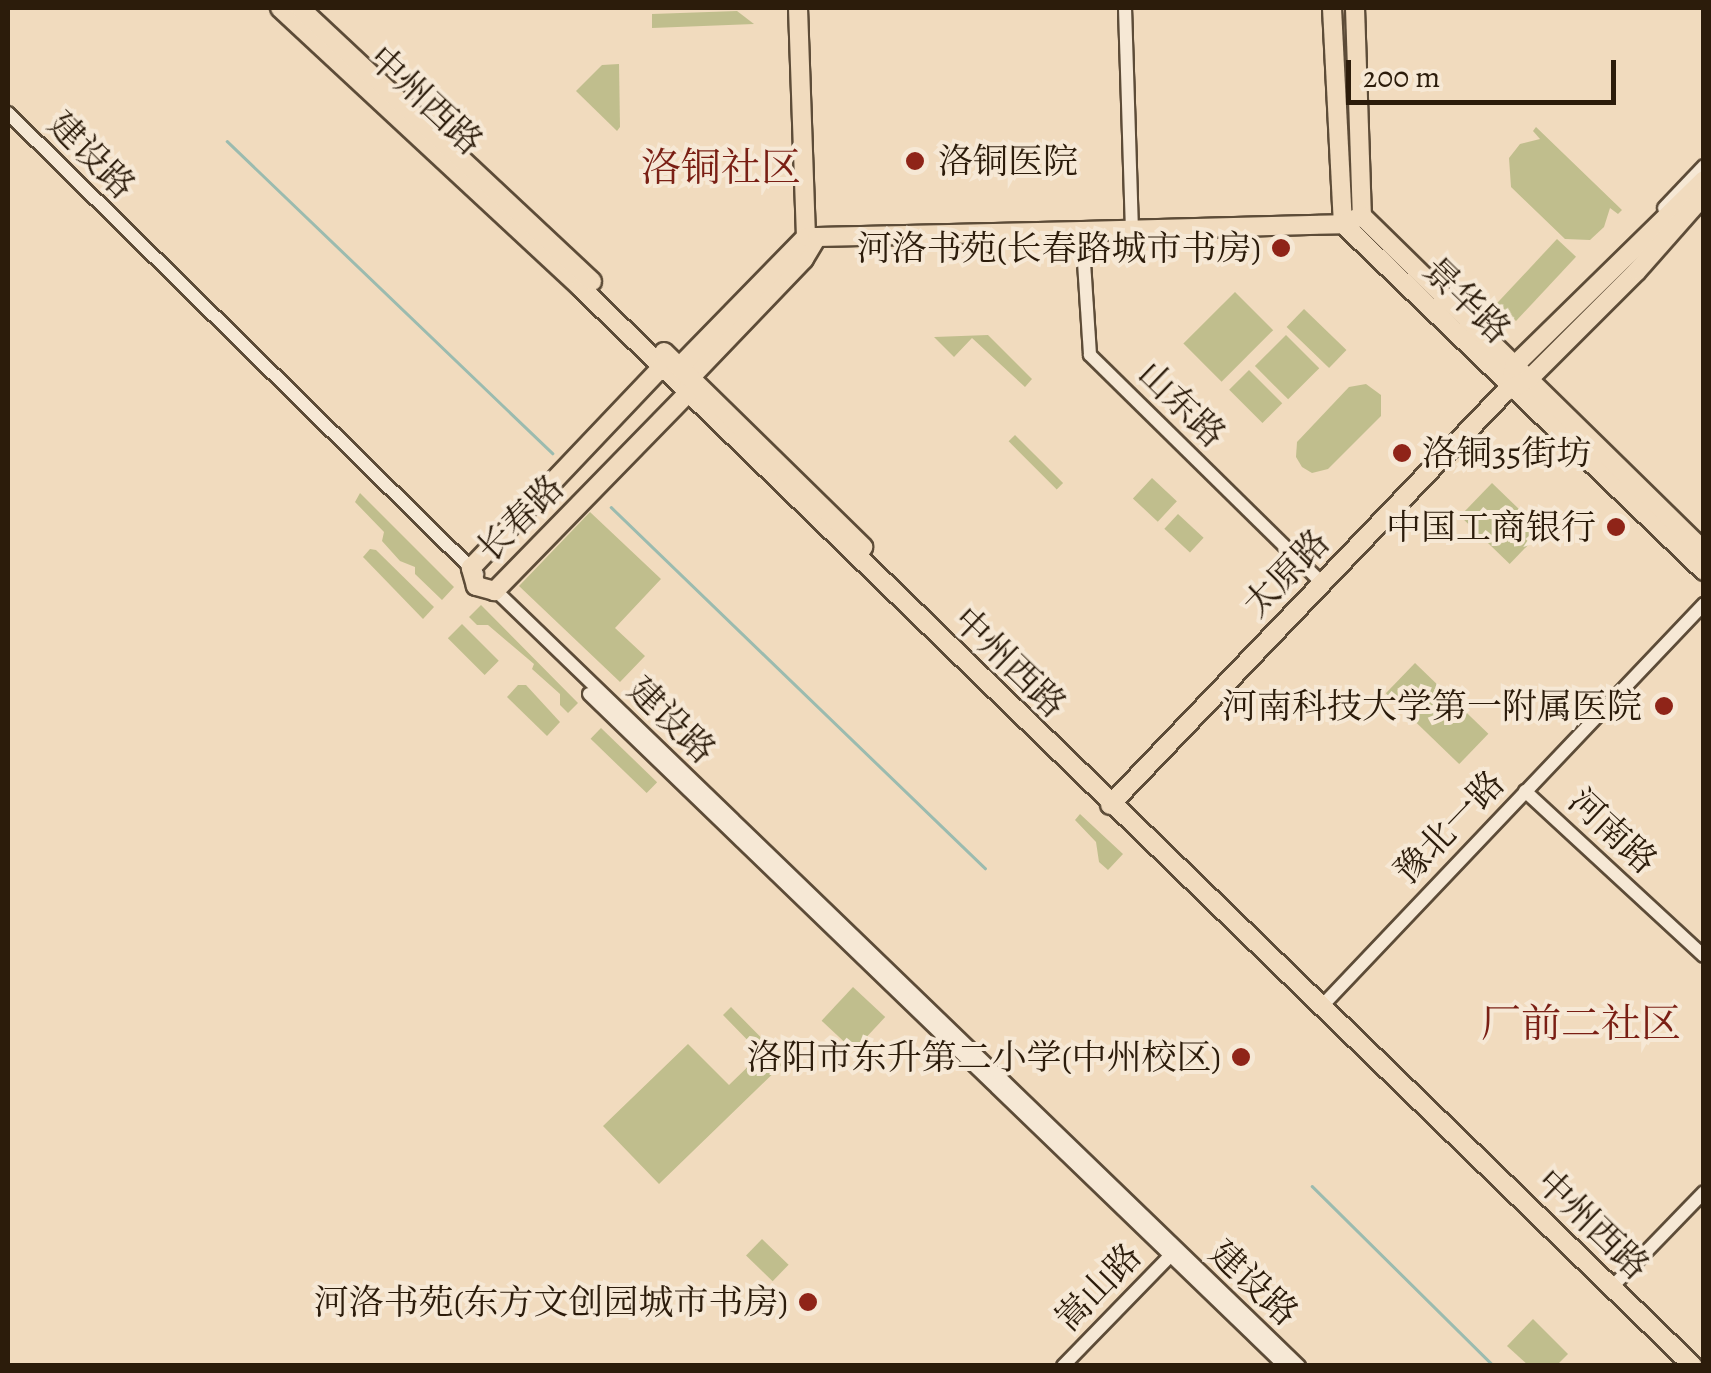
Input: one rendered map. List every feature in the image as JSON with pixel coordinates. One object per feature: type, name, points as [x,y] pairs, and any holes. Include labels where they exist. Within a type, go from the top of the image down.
[{"type":"main road","name":"中州西路","points":[[280,8],[680,376]]},
{"type":"main road","name":"中州西路","points":[[300,8],[316,15],[1114,801],[1615,1283],[1694,1366]]},
{"type":"main road","points":[[798,8],[811,237]]},
{"type":"main road","points":[[809,8],[811,237]]},
{"type":"main road","points":[[1332,8],[1342,224]]},
{"type":"main road","points":[[811,237],[1342,224],[1362,216],[1355,8]]},
{"type":"main road","points":[[1519,384],[1514,366],[1704,180]]},
{"type":"main road","name":"太原路","points":[[1114,801],[1322,583],[1636,271],[1704,195]]},
{"type":"main road","name":"景华路","points":[[1362,216],[1514,366]]},
{"type":"main road","name":"景华路","points":[[1342,224],[1704,552]]},
{"type":"main road","name":"长春路","points":[[680,376],[495,590],[474,577],[680,376],[804,259],[811,237]]},
{"type":"main road","name":"景华路","points":[[1519,384],[1704,571]]},
{"type":"main road","name":"中州西路","points":[[1615,1283],[1704,1362]]},
{"type":"street","points":[[1125,8],[1132,230]]},
{"type":"street","name":"建设路","points":[[8,114],[474,577]]},
{"type":"street","name":"建设路","points":[[8,124],[1174,1255],[1299,1366]]},
{"type":"street","points":[[1621,258],[1704,166]]},
{"type":"street","points":[[1636,271],[1704,208]]},
{"type":"street","name":"山东路","points":[[1082,231],[1090,355],[1322,583]]},
{"type":"street","name":"建设路","points":[[495,590],[1285,1366]]},
{"type":"street","name":"豫北一路","points":[[1325,1002],[1704,604]]},
{"type":"street","name":"河南路","points":[[1525,791],[1704,956]]},
{"type":"street","points":[[1615,1283],[1704,1192]]},
{"type":"street","name":"嵩山路","points":[[1066,1366],[1174,1255]]},
{"type":"shaded area","points":[[737,11],[754,24],[652,28],[652,14]]},
{"type":"shaded area","points":[[619,64],[617,131],[576,91],[602,65]]},
{"type":"shaded area","points":[[1536,127],[1622,210],[1618,214],[1610,208],[1604,227],[1590,240],[1565,239],[1511,187],[1509,158],[1520,144],[1540,139],[1533,131]]},
{"type":"shaded area","points":[[1557,239],[1576,257],[1516,321],[1497,303]]},
{"type":"shaded area","points":[[1235,292],[1273,330],[1222,382],[1183,344]]},
{"type":"shaded area","points":[[1304,309],[1346,350],[1329,368],[1287,327]]},
{"type":"shaded area","points":[[988,335],[1032,379],[1025,387],[972,338],[954,357],[934,337]]},
{"type":"shaded area","points":[[1286,335],[1319,368],[1288,399],[1255,366]]},
{"type":"shaded area","points":[[1249,370],[1282,403],[1262,423],[1229,390]]},
{"type":"shaded area","points":[[1366,384],[1381,395],[1381,416],[1328,469],[1312,473],[1302,467],[1296,457],[1297,442],[1349,387]]},
{"type":"shaded area","points":[[1015,435],[1063,483],[1057,489],[1009,441]]},
{"type":"shaded area","points":[[1152,478],[1177,501],[1158,522],[1133,498]]},
{"type":"shaded area","points":[[1492,483],[1542,531],[1510,564],[1460,516]]},
{"type":"shaded area","points":[[360,493],[454,587],[442,600],[415,574],[415,567],[400,561],[382,541],[384,532],[355,502]]},
{"type":"shaded area","points":[[590,512],[661,579],[615,628],[645,656],[620,682],[519,586]]},
{"type":"shaded area","points":[[1178,514],[1204,538],[1190,552],[1164,529]]},
{"type":"shaded area","points":[[370,549],[376,550],[434,607],[423,619],[363,557]]},
{"type":"shaded area","points":[[481,605],[578,703],[568,713],[560,705],[560,694],[532,669],[534,664],[488,625],[477,625],[469,617]]},
{"type":"shaded area","points":[[462,624],[499,661],[485,675],[448,638]]},
{"type":"shaded area","points":[[1415,663],[1488,734],[1459,764],[1386,693]]},
{"type":"shaded area","points":[[518,685],[526,685],[560,722],[547,736],[507,697]]},
{"type":"shaded area","points":[[601,728],[657,782],[647,793],[591,739]]},
{"type":"shaded area","points":[[1080,814],[1123,854],[1108,870],[1099,862],[1096,842],[1075,820]]},
{"type":"shaded area","points":[[853,987],[885,1017],[854,1051],[822,1021]]},
{"type":"shaded area","points":[[731,1007],[785,1062],[659,1184],[603,1126],[688,1044],[729,1085],[761,1054],[723,1015]]},
{"type":"shaded area","points":[[762,1239],[789,1265],[773,1281],[746,1256]]},
{"type":"shaded area","points":[[1533,1319],[1568,1354],[1557,1365],[1528,1365],[1507,1346]]},
{"type":"waterway","points":[[227,141],[552,453]]},
{"type":"waterway","points":[[611,507],[985,868]]},
{"type":"waterway","points":[[1312,1186],[1494,1366]]},
{"type":"place","name":"洛铜医院","points":[[915,161]]},
{"type":"place","name":"河洛书苑(长春路城市书房)","points":[[1281,248]]},
{"type":"place","name":"洛铜35街坊","points":[[1402,453]]},
{"type":"place","name":"中国工商银行","points":[[1616,527]]},
{"type":"place","name":"河南科技大学第一附属医院","points":[[1664,706]]},
{"type":"place","name":"洛阳市东升第二小学(中州校区)","points":[[1241,1057]]},
{"type":"place","name":"河洛书苑(东方文创园城市书房)","points":[[808,1302]]},
{"type":"district","name":"洛铜社区","points":[[721,168]]},
{"type":"district","name":"厂前二社区","points":[[1581,1024]]}]
